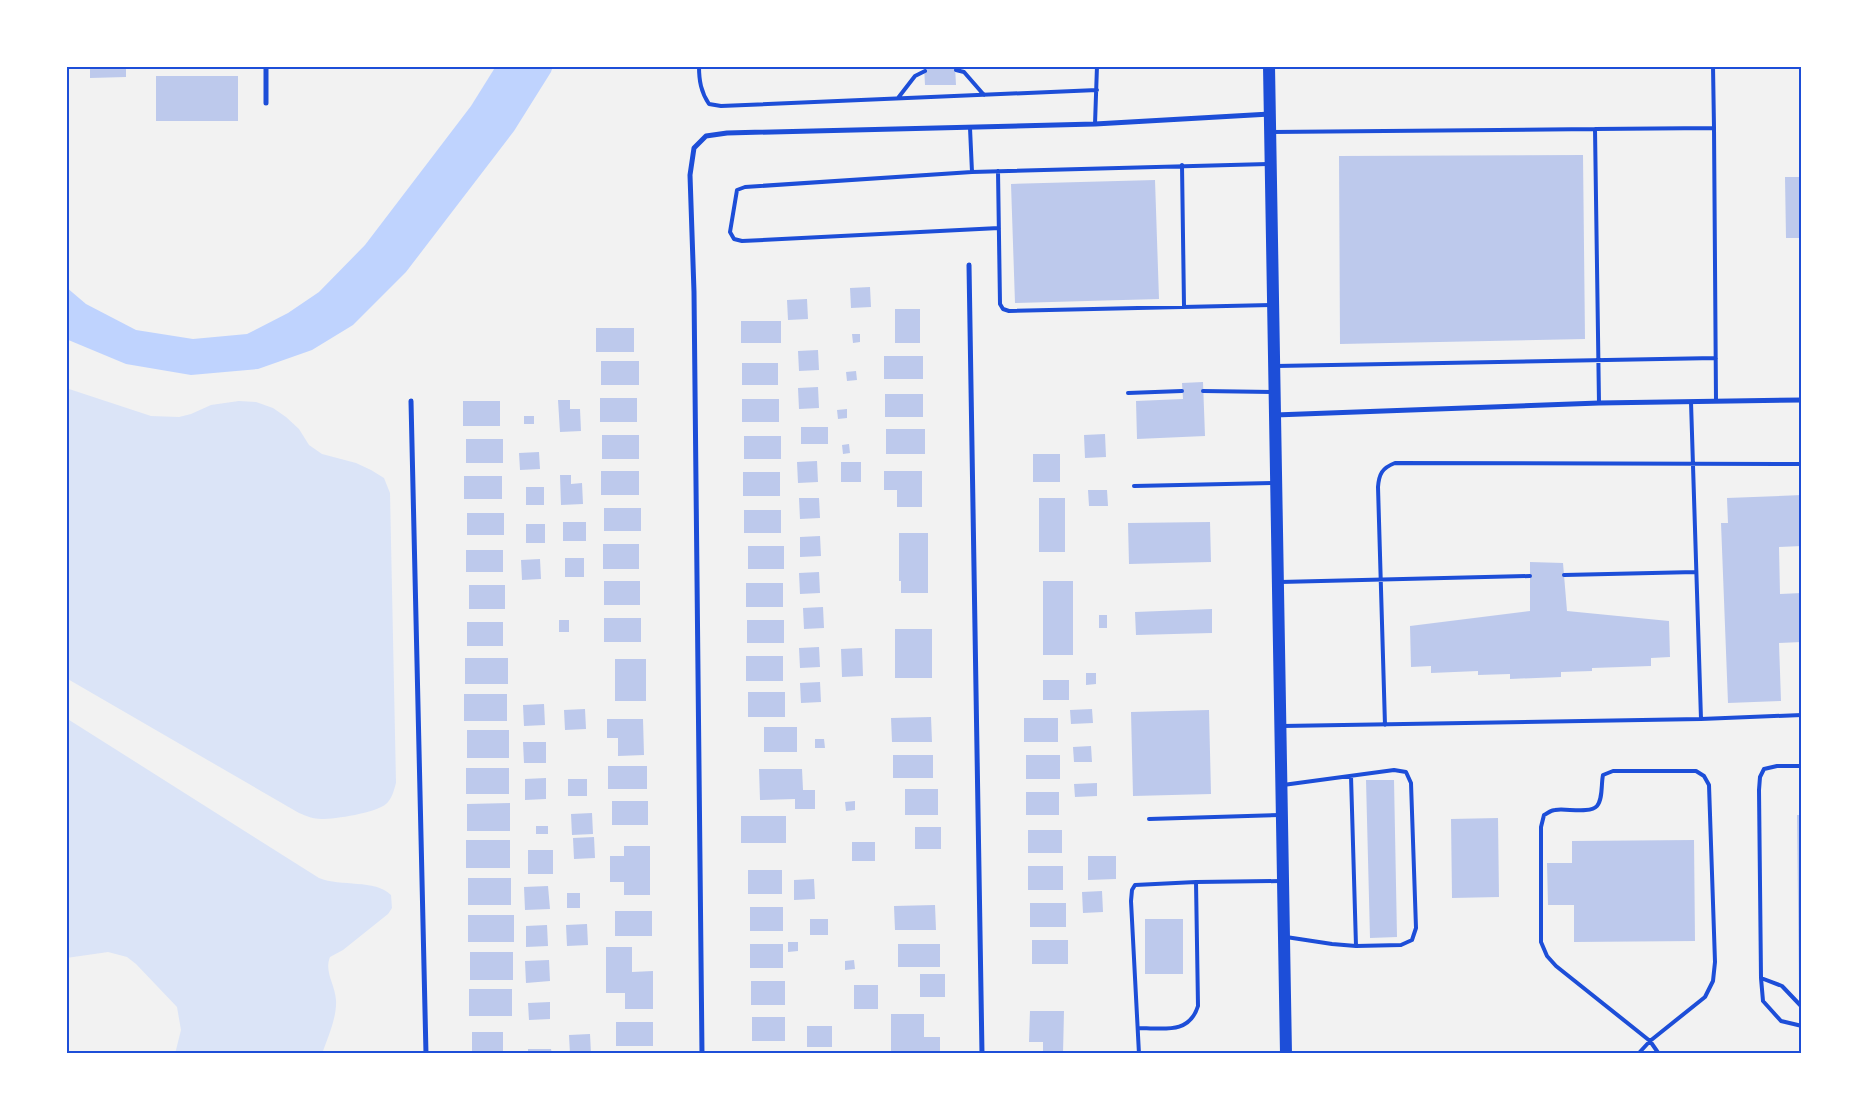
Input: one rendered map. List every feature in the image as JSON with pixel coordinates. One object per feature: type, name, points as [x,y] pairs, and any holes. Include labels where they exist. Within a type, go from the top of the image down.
[{"type":"main road","points":[[1269,66],[1286,1054]]},
{"type":"street","points":[[266,66],[266,103]]},
{"type":"street","points":[[702,1054],[694,292],[690,175],[694,148],[706,136],[727,133],[1094,124],[1271,114]]},
{"type":"street","points":[[969,265],[982,1054]]},
{"type":"street","points":[[1275,415],[1598,404],[1802,400]]},
{"type":"street","points":[[412,401],[426,1054]]},
{"type":"lane","points":[[699,66],[699,78],[703,94],[710,104],[721,106],[1097,90]]},
{"type":"lane","points":[[1094,124],[1097,66]]},
{"type":"lane","points":[[1713,66],[1716,402]]},
{"type":"lane","points":[[956,70],[964,72],[984,94]]},
{"type":"lane","points":[[898,98],[915,76],[925,71]]},
{"type":"lane","points":[[970,128],[972,172]]},
{"type":"lane","points":[[1271,132],[1714,128]]},
{"type":"lane","points":[[1595,129],[1598,404]]},
{"type":"lane","points":[[999,228],[742,241],[734,239],[730,232],[737,190],[745,187],[972,172],[1214,164],[1271,164]]},
{"type":"lane","points":[[1182,165],[1184,306]]},
{"type":"lane","points":[[998,172],[1000,304],[1003,309],[1009,311],[1273,305]]},
{"type":"lane","points":[[1274,366],[1716,358]]},
{"type":"lane","points":[[1128,393],[1182,392]]},
{"type":"lane","points":[[1203,392],[1274,392]]},
{"type":"lane","points":[[1691,402],[1701,720]]},
{"type":"lane","points":[[1385,725],[1379,475],[1385,467],[1395,463],[1692,462],[1802,464]]},
{"type":"lane","points":[[1134,486],[1276,483]]},
{"type":"lane","points":[[1564,575],[1696,572]]},
{"type":"lane","points":[[1278,582],[1530,576]]},
{"type":"lane","points":[[1280,726],[1701,720],[1802,716]]},
{"type":"lane","points":[[1802,766],[1777,766],[1764,769],[1760,777],[1761,978],[1763,1001],[1781,1021],[1802,1026]]},
{"type":"lane","points":[[1281,785],[1394,770],[1406,772],[1411,783],[1416,928],[1412,940],[1401,945],[1356,946],[1284,937]]},
{"type":"lane","points":[[1638,1054],[1650,1042],[1705,997],[1713,981],[1716,962],[1709,785],[1704,776],[1696,771],[1613,771],[1604,775],[1598,805],[1592,809],[1554,810],[1544,815],[1541,827],[1541,942],[1547,956],[1556,966],[1650,1042],[1658,1054]]},
{"type":"lane","points":[[1352,776],[1356,946]]},
{"type":"lane","points":[[1149,819],[1282,815]]},
{"type":"lane","points":[[1139,1054],[1131,901],[1132,890],[1135,885],[1283,881]]},
{"type":"lane","points":[[1138,1028],[1175,1028],[1188,1023],[1194,1016],[1198,1006],[1196,882]]},
{"type":"lane","points":[[1761,978],[1782,986],[1801,1006],[1802,1010]]},
{"type":"shaded area","points":[[66,388],[151,416],[179,417],[211,405],[239,401],[256,402],[273,408],[286,417],[299,429],[309,445],[322,454],[356,463],[384,478],[390,493],[396,783],[391,797],[386,804],[365,813],[336,818],[318,819],[304,815],[66,678]]},
{"type":"shaded area","points":[[66,718],[319,878],[328,881],[376,887],[391,895],[392,908],[388,914],[343,950],[330,957],[328,968],[335,994],[336,1007],[332,1027],[322,1054],[175,1054],[181,1030],[177,1007],[136,964],[127,957],[108,952],[66,958]]},
{"type":"water","points":[[496,66],[553,66],[514,131],[406,272],[353,325],[312,350],[258,369],[191,375],[126,364],[66,339],[66,287],[86,304],[136,330],[193,339],[247,334],[288,313],[319,292],[365,245],[471,106]]},
{"type":"building","points":[[90,66],[126,66],[126,77],[90,78]]},
{"type":"building","points":[[924,66],[955,66],[956,85],[925,85]]},
{"type":"building","points":[[156,76],[238,76],[238,121],[156,121]]},
{"type":"building","points":[[1583,155],[1585,339],[1340,344],[1339,156]]},
{"type":"building","points":[[1785,177],[1802,177],[1802,238],[1786,238]]},
{"type":"building","points":[[1155,180],[1159,299],[1015,303],[1011,184]]},
{"type":"building","points":[[870,287],[871,307],[851,308],[850,288]]},
{"type":"building","points":[[807,299],[808,319],[788,320],[787,300]]},
{"type":"building","points":[[895,309],[920,309],[920,343],[895,343]]},
{"type":"building","points":[[741,321],[781,321],[781,343],[741,343]]},
{"type":"building","points":[[596,328],[634,328],[634,352],[596,352]]},
{"type":"building","points":[[852,334],[860,334],[860,342],[853,343]]},
{"type":"building","points":[[818,350],[819,370],[799,371],[798,351]]},
{"type":"building","points":[[884,356],[923,356],[923,379],[884,379]]},
{"type":"building","points":[[601,361],[639,361],[639,385],[601,385]]},
{"type":"building","points":[[742,363],[778,363],[778,385],[742,385]]},
{"type":"building","points":[[856,371],[857,380],[847,381],[846,372]]},
{"type":"building","points":[[1203,382],[1205,436],[1137,439],[1136,401],[1183,399],[1182,383]]},
{"type":"building","points":[[818,387],[819,408],[799,409],[798,388]]},
{"type":"building","points":[[885,394],[923,394],[923,417],[885,417]]},
{"type":"building","points":[[600,398],[637,398],[637,422],[600,422]]},
{"type":"building","points":[[742,399],[779,399],[779,422],[742,422]]},
{"type":"building","points":[[558,400],[570,400],[570,409],[580,409],[581,431],[560,432]]},
{"type":"building","points":[[463,401],[500,401],[500,426],[463,426]]},
{"type":"building","points":[[847,409],[847,418],[838,419],[837,410]]},
{"type":"building","points":[[524,416],[534,416],[534,424],[524,424]]},
{"type":"building","points":[[801,427],[828,427],[828,444],[801,444]]},
{"type":"building","points":[[886,429],[925,429],[925,454],[886,454]]},
{"type":"building","points":[[1105,434],[1106,457],[1085,458],[1084,435]]},
{"type":"building","points":[[602,435],[639,435],[639,459],[602,459]]},
{"type":"building","points":[[744,436],[781,436],[781,459],[744,459]]},
{"type":"building","points":[[466,439],[503,439],[503,463],[466,463]]},
{"type":"building","points":[[849,444],[850,453],[843,454],[842,445]]},
{"type":"building","points":[[539,452],[540,469],[520,470],[519,453]]},
{"type":"building","points":[[1033,454],[1060,454],[1060,482],[1033,482]]},
{"type":"building","points":[[817,461],[818,482],[798,483],[797,462]]},
{"type":"building","points":[[841,462],[861,462],[861,482],[841,482]]},
{"type":"building","points":[[601,471],[639,471],[639,495],[601,495]]},
{"type":"building","points":[[884,471],[922,471],[922,507],[897,507],[897,490],[884,490]]},
{"type":"building","points":[[743,472],[780,472],[780,496],[743,496]]},
{"type":"building","points":[[560,475],[571,475],[571,484],[582,483],[583,504],[561,505]]},
{"type":"building","points":[[464,476],[502,476],[502,499],[464,499]]},
{"type":"building","points":[[526,487],[544,487],[544,505],[526,505]]},
{"type":"building","points":[[1088,490],[1107,490],[1108,506],[1089,506]]},
{"type":"building","points":[[1802,495],[1802,546],[1779,547],[1780,594],[1802,593],[1802,642],[1779,643],[1781,701],[1728,703],[1721,523],[1728,523],[1727,498]]},
{"type":"building","points":[[799,498],[819,498],[820,518],[800,519]]},
{"type":"building","points":[[1039,498],[1065,498],[1065,552],[1039,552]]},
{"type":"building","points":[[604,508],[641,508],[641,531],[604,531]]},
{"type":"building","points":[[744,510],[781,510],[781,533],[744,533]]},
{"type":"building","points":[[467,513],[504,513],[504,535],[467,535]]},
{"type":"building","points":[[563,522],[586,522],[586,541],[563,541]]},
{"type":"building","points":[[1210,522],[1211,562],[1129,564],[1128,523]]},
{"type":"building","points":[[526,524],[545,524],[545,543],[526,543]]},
{"type":"building","points":[[899,533],[928,533],[928,593],[901,593],[901,581],[899,581]]},
{"type":"building","points":[[820,536],[821,556],[800,557],[800,537]]},
{"type":"building","points":[[603,544],[639,544],[639,569],[603,569]]},
{"type":"building","points":[[748,546],[784,546],[784,569],[748,569]]},
{"type":"building","points":[[466,550],[503,550],[503,572],[466,572]]},
{"type":"building","points":[[565,558],[584,558],[584,577],[565,577]]},
{"type":"building","points":[[540,559],[541,579],[522,580],[521,560]]},
{"type":"building","points":[[1530,562],[1563,563],[1567,611],[1669,621],[1670,657],[1651,658],[1651,666],[1592,668],[1592,671],[1561,672],[1561,677],[1510,679],[1510,674],[1478,675],[1478,671],[1431,673],[1431,666],[1411,667],[1410,626],[1530,611]]},
{"type":"building","points":[[819,572],[820,593],[800,594],[799,573]]},
{"type":"building","points":[[604,581],[640,581],[640,605],[604,605]]},
{"type":"building","points":[[1043,581],[1073,581],[1073,655],[1043,655]]},
{"type":"building","points":[[746,583],[783,583],[783,607],[746,607]]},
{"type":"building","points":[[469,585],[505,585],[505,609],[469,609]]},
{"type":"building","points":[[823,607],[824,628],[804,629],[803,608]]},
{"type":"building","points":[[1212,609],[1212,633],[1136,635],[1135,612]]},
{"type":"building","points":[[1099,615],[1107,615],[1107,628],[1099,628]]},
{"type":"building","points":[[604,618],[641,618],[641,642],[604,642]]},
{"type":"building","points":[[559,620],[569,620],[569,632],[559,632]]},
{"type":"building","points":[[747,620],[784,620],[784,643],[747,643]]},
{"type":"building","points":[[467,622],[503,622],[503,646],[467,646]]},
{"type":"building","points":[[895,629],[932,629],[932,678],[895,678]]},
{"type":"building","points":[[819,647],[820,667],[800,668],[799,648]]},
{"type":"building","points":[[862,648],[863,676],[842,677],[841,649]]},
{"type":"building","points":[[746,656],[783,656],[783,681],[746,681]]},
{"type":"building","points":[[465,658],[508,658],[508,684],[465,684]]},
{"type":"building","points":[[615,659],[646,659],[646,701],[615,701]]},
{"type":"building","points":[[1086,673],[1096,673],[1096,684],[1086,685]]},
{"type":"building","points":[[1043,680],[1069,680],[1069,700],[1043,700]]},
{"type":"building","points":[[820,682],[821,702],[801,703],[800,683]]},
{"type":"building","points":[[748,692],[785,692],[785,717],[748,717]]},
{"type":"building","points":[[464,694],[507,694],[507,721],[464,721]]},
{"type":"building","points":[[544,704],[545,725],[524,726],[523,705]]},
{"type":"building","points":[[585,709],[586,729],[565,730],[564,710]]},
{"type":"building","points":[[1092,709],[1093,723],[1071,724],[1070,710]]},
{"type":"building","points":[[1209,710],[1211,794],[1133,796],[1131,712]]},
{"type":"building","points":[[931,717],[932,742],[892,742],[891,718]]},
{"type":"building","points":[[1024,718],[1058,718],[1058,742],[1024,742]]},
{"type":"building","points":[[607,719],[643,719],[644,755],[618,756],[618,738],[607,738]]},
{"type":"building","points":[[764,727],[797,727],[797,752],[764,752]]},
{"type":"building","points":[[467,730],[509,730],[509,758],[467,758]]},
{"type":"building","points":[[815,739],[824,739],[825,748],[815,748]]},
{"type":"building","points":[[523,742],[546,742],[546,763],[524,763]]},
{"type":"building","points":[[1091,746],[1092,762],[1074,762],[1073,747]]},
{"type":"building","points":[[893,755],[933,755],[933,778],[893,778]]},
{"type":"building","points":[[1026,755],[1060,755],[1060,779],[1026,779]]},
{"type":"building","points":[[608,766],[647,766],[647,789],[608,789]]},
{"type":"building","points":[[466,768],[509,768],[509,794],[466,794]]},
{"type":"building","points":[[759,769],[802,769],[803,790],[815,790],[815,809],[795,809],[795,799],[760,800]]},
{"type":"building","points":[[546,778],[546,799],[525,800],[525,779]]},
{"type":"building","points":[[568,779],[587,779],[587,796],[568,796]]},
{"type":"building","points":[[1366,780],[1394,780],[1397,937],[1370,938]]},
{"type":"building","points":[[1097,783],[1097,796],[1075,797],[1074,784]]},
{"type":"building","points":[[905,789],[938,789],[938,815],[905,815]]},
{"type":"building","points":[[1026,792],[1059,792],[1059,815],[1026,815]]},
{"type":"building","points":[[612,801],[648,801],[648,825],[612,825]]},
{"type":"building","points":[[855,801],[855,810],[846,811],[845,802]]},
{"type":"building","points":[[510,803],[510,831],[467,831],[467,804]]},
{"type":"building","points":[[592,813],[593,834],[572,835],[571,814]]},
{"type":"building","points":[[1797,815],[1802,815],[1802,992],[1799,992]]},
{"type":"building","points":[[741,816],[786,816],[786,843],[741,843]]},
{"type":"building","points":[[1498,818],[1499,897],[1452,898],[1451,819]]},
{"type":"building","points":[[536,826],[548,826],[548,834],[536,834]]},
{"type":"building","points":[[915,827],[941,827],[941,849],[915,849]]},
{"type":"building","points":[[1028,830],[1062,830],[1062,853],[1028,853]]},
{"type":"building","points":[[594,837],[595,858],[574,859],[573,838]]},
{"type":"building","points":[[466,840],[510,840],[510,868],[466,868]]},
{"type":"building","points":[[1694,840],[1695,941],[1574,942],[1574,905],[1548,905],[1547,863],[1572,863],[1572,841]]},
{"type":"building","points":[[852,842],[875,842],[875,861],[852,861]]},
{"type":"building","points":[[624,846],[650,846],[650,895],[624,895],[624,882],[610,882],[610,856],[624,856]]},
{"type":"building","points":[[528,850],[553,850],[553,874],[528,874]]},
{"type":"building","points":[[1088,856],[1116,856],[1116,879],[1088,880]]},
{"type":"building","points":[[1028,866],[1063,866],[1063,890],[1028,890]]},
{"type":"building","points":[[748,870],[782,870],[782,894],[748,894]]},
{"type":"building","points":[[468,878],[511,878],[511,905],[468,905]]},
{"type":"building","points":[[814,879],[815,899],[794,900],[794,880]]},
{"type":"building","points":[[548,886],[550,909],[525,910],[524,887]]},
{"type":"building","points":[[1102,891],[1103,912],[1083,913],[1082,892]]},
{"type":"building","points":[[567,893],[580,893],[580,908],[567,908]]},
{"type":"building","points":[[1030,903],[1066,903],[1066,927],[1030,927]]},
{"type":"building","points":[[935,905],[936,930],[895,930],[894,906]]},
{"type":"building","points":[[750,907],[783,907],[783,931],[750,931]]},
{"type":"building","points":[[615,911],[652,911],[652,936],[615,936]]},
{"type":"building","points":[[468,915],[514,915],[514,942],[468,942]]},
{"type":"building","points":[[810,919],[828,919],[828,935],[810,935]]},
{"type":"building","points":[[1145,919],[1183,919],[1183,974],[1145,974]]},
{"type":"building","points":[[587,924],[588,945],[567,946],[566,925]]},
{"type":"building","points":[[547,925],[548,946],[526,947],[526,926]]},
{"type":"building","points":[[1032,940],[1068,940],[1068,964],[1032,964]]},
{"type":"building","points":[[788,942],[798,942],[798,951],[788,952]]},
{"type":"building","points":[[750,944],[783,944],[783,968],[750,968]]},
{"type":"building","points":[[898,944],[940,944],[940,967],[898,967]]},
{"type":"building","points":[[606,947],[632,947],[632,972],[653,971],[653,1009],[625,1009],[625,993],[606,993]]},
{"type":"building","points":[[470,952],[513,952],[513,980],[470,980]]},
{"type":"building","points":[[549,960],[550,981],[526,983],[525,961]]},
{"type":"building","points":[[854,960],[855,969],[845,970],[845,961]]},
{"type":"building","points":[[920,974],[945,974],[945,997],[920,997]]},
{"type":"building","points":[[751,981],[785,981],[785,1005],[751,1005]]},
{"type":"building","points":[[854,985],[878,985],[878,1009],[854,1009]]},
{"type":"building","points":[[469,989],[512,989],[512,1016],[469,1016]]},
{"type":"building","points":[[550,1002],[550,1019],[529,1020],[528,1003]]},
{"type":"building","points":[[1030,1011],[1064,1011],[1063,1054],[1043,1054],[1043,1042],[1029,1042]]},
{"type":"building","points":[[891,1014],[924,1014],[924,1037],[940,1037],[940,1054],[891,1054]]},
{"type":"building","points":[[752,1017],[785,1017],[785,1041],[752,1041]]},
{"type":"building","points":[[616,1022],[653,1022],[653,1046],[616,1046]]},
{"type":"building","points":[[807,1026],[832,1026],[832,1047],[807,1047]]},
{"type":"building","points":[[472,1032],[503,1032],[503,1054],[472,1054]]},
{"type":"building","points":[[590,1034],[591,1054],[570,1054],[569,1035]]},
{"type":"building","points":[[528,1049],[551,1049],[552,1054],[528,1054]]}]
